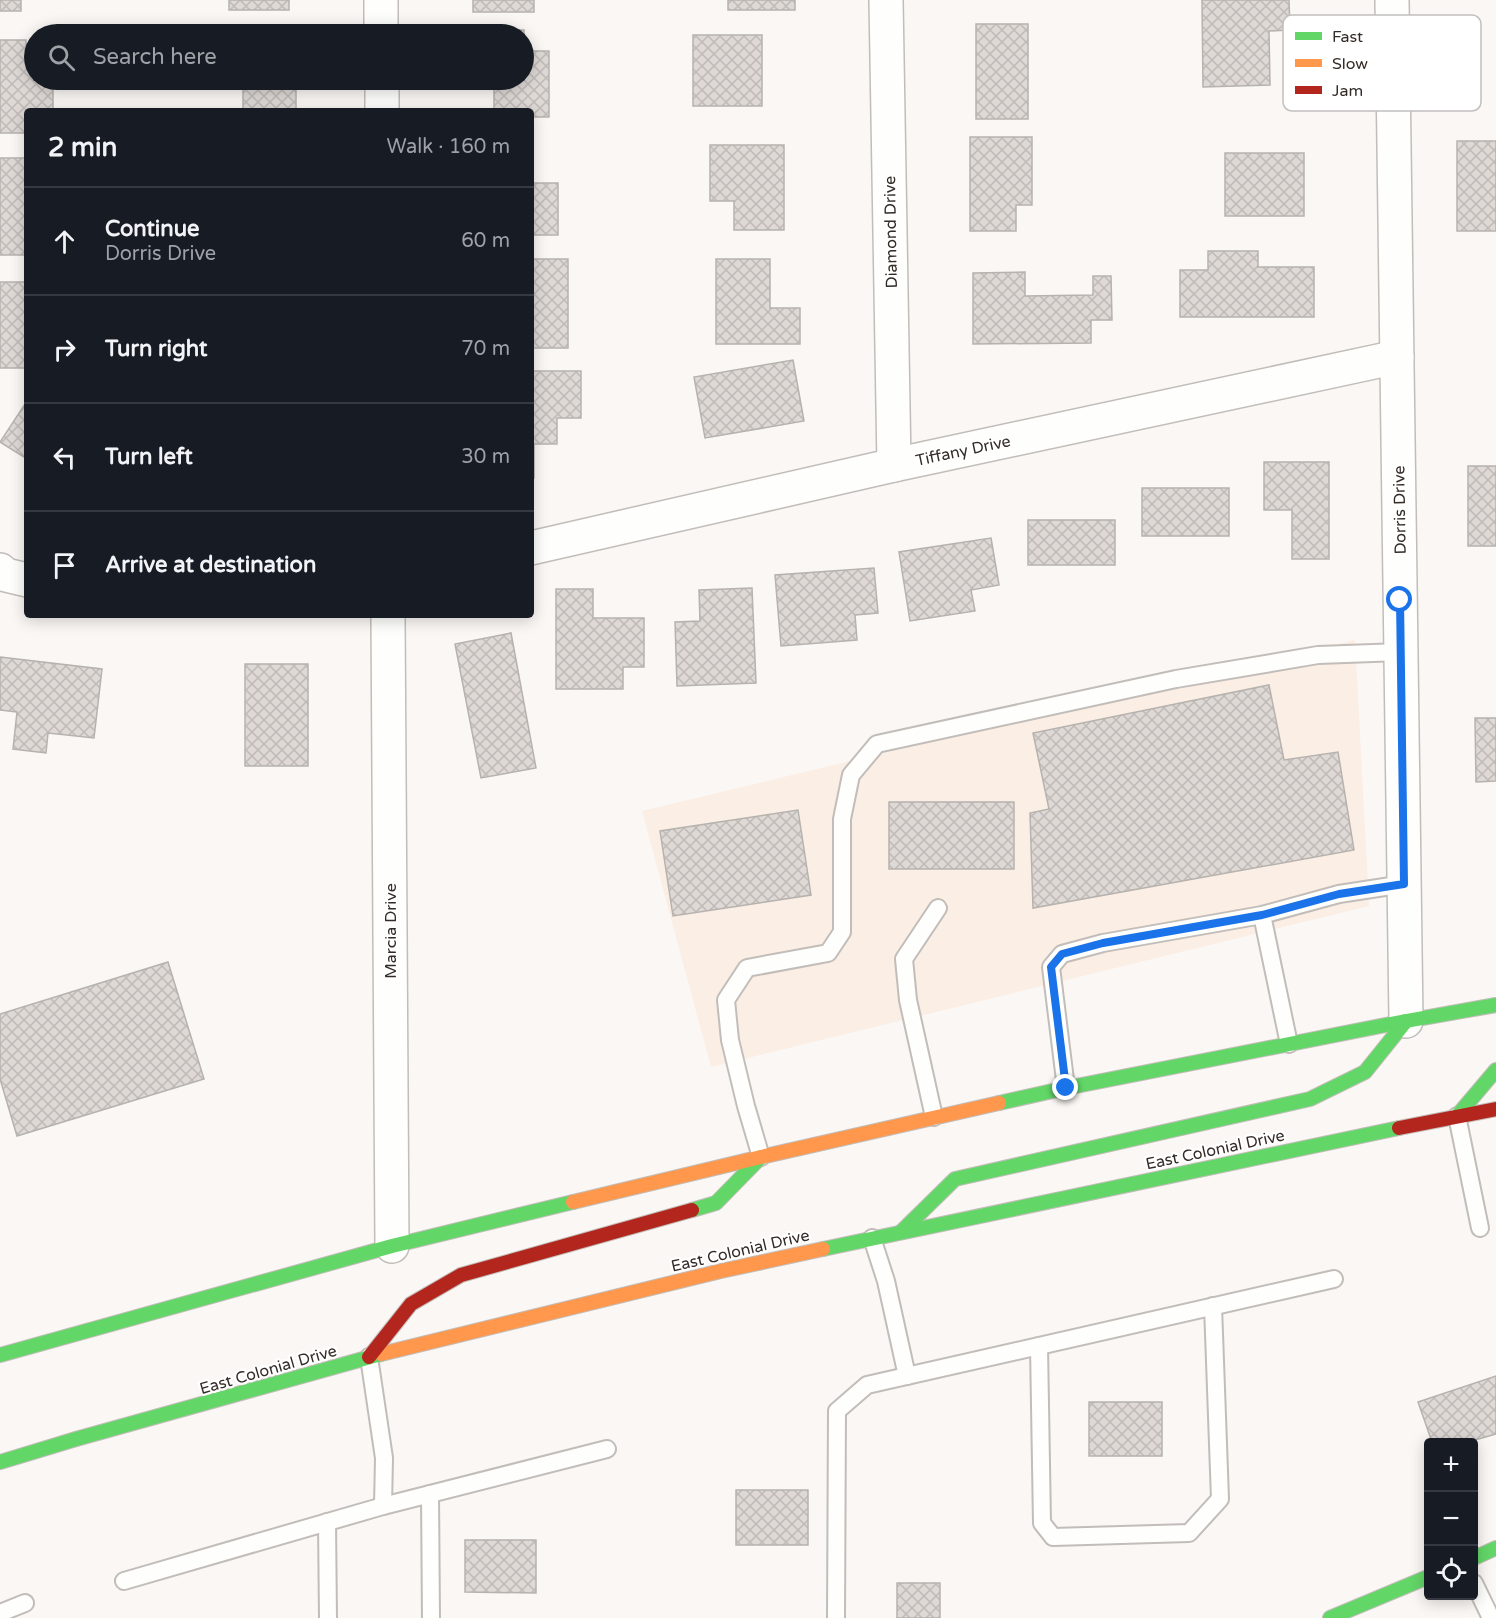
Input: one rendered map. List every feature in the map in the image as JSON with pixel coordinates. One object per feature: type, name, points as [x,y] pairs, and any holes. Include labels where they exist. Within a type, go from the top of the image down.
[{"type":"main road","points":[[0,1355],[392,1246],[761,1157],[1066,1088],[1496,1005]]},
{"type":"main road","points":[[902,1231],[955,1179],[1310,1099],[1365,1072],[1406,1021]]},
{"type":"main road","points":[[1457,1116],[1496,1070]]},
{"type":"main road","name":"East Colonial Drive","points":[[0,1462],[369,1357],[721,1271],[902,1231],[1496,1109]]},
{"type":"main road","points":[[369,1357],[411,1304],[461,1275],[716,1203],[761,1157]]},
{"type":"main road","points":[[1478,1556],[1496,1548]]},
{"type":"main road","points":[[1330,1618],[1424,1578]]},
{"type":"street","points":[[381,0],[381,24]]},
{"type":"street","name":"Diamond Drive","points":[[886,0],[894,465]]},
{"type":"street","name":"Dorris Drive","points":[[1392,0],[1392,15]]},
{"type":"street","points":[[382,90],[382,108]]},
{"type":"street","name":"Dorris Drive","points":[[1394,111],[1406,1021]]},
{"type":"street","name":"Tiffany Drive","points":[[534,547],[894,465],[1397,357]]},
{"type":"street","points":[[0,570],[6,575],[24,579]]},
{"type":"street","name":"Marcia Drive","points":[[388,618],[392,1246]]},
{"type":"lane","points":[[761,1157],[730,1040],[726,1000],[747,968],[828,953],[842,932],[842,819],[851,776],[877,744],[1187,677],[1318,655],[1401,652]]},
{"type":"lane","points":[[1066,1088],[1051,967],[1062,954],[1103,943],[1262,915],[1339,894],[1404,884]]},
{"type":"lane","points":[[934,1117],[908,1000],[904,959],[938,908]]},
{"type":"lane","points":[[1262,915],[1289,1044]]},
{"type":"lane","points":[[1457,1116],[1479,1228]]},
{"type":"lane","points":[[872,1238],[886,1281],[907,1376]]},
{"type":"lane","points":[[836,1618],[837,1411],[867,1385],[1334,1279]]},
{"type":"lane","points":[[1039,1346],[1042,1523],[1053,1537],[1190,1533],[1220,1498],[1213,1306]]},
{"type":"lane","points":[[369,1357],[384,1458],[383,1506]]},
{"type":"lane","points":[[124,1581],[383,1506],[607,1449]]},
{"type":"lane","points":[[430,1494],[431,1618]]},
{"type":"lane","points":[[327,1522],[328,1618]]},
{"type":"lane","points":[[1478,1593],[1491,1618]]},
{"type":"lane","points":[[0,1613],[25,1603]]},
{"type":"shaded area","points":[[1355,640],[1369,906],[711,1067],[642,811]]},
{"type":"building","points":[[0,0],[21,0],[21,11],[0,11]]},
{"type":"building","points":[[229,0],[289,0],[289,10],[229,10]]},
{"type":"building","points":[[473,0],[534,0],[534,12],[473,12]]},
{"type":"building","points":[[728,0],[795,0],[795,10],[728,10]]},
{"type":"building","points":[[1202,0],[1289,0],[1290,15],[1283,15],[1283,30],[1269,31],[1270,85],[1203,87]]},
{"type":"building","points":[[976,24],[1028,24],[1028,119],[976,119]]},
{"type":"building","points":[[693,35],[762,35],[762,106],[693,106]]},
{"type":"building","points":[[0,40],[24,40],[24,90],[53,90],[53,108],[24,108],[24,133],[0,133]]},
{"type":"building","points":[[534,51],[549,51],[549,117],[534,117],[534,108],[494,108],[494,90],[534,90]]},
{"type":"building","points":[[243,90],[296,90],[296,108],[243,108]]},
{"type":"building","points":[[970,137],[1032,137],[1032,205],[1016,205],[1016,231],[970,231]]},
{"type":"building","points":[[1457,141],[1496,141],[1496,231],[1457,231]]},
{"type":"building","points":[[710,145],[784,145],[784,230],[734,230],[734,201],[710,201]]},
{"type":"building","points":[[1225,153],[1304,153],[1304,216],[1225,216]]},
{"type":"building","points":[[0,158],[24,158],[24,255],[0,255]]},
{"type":"building","points":[[534,183],[558,183],[558,235],[534,235]]},
{"type":"building","points":[[1208,251],[1258,251],[1258,267],[1314,267],[1314,317],[1180,317],[1180,270],[1208,270]]},
{"type":"building","points":[[534,259],[568,259],[568,348],[534,348]]},
{"type":"building","points":[[716,259],[770,259],[770,308],[800,308],[800,344],[716,344]]},
{"type":"building","points":[[1025,272],[1025,296],[1093,295],[1093,276],[1111,276],[1112,320],[1091,320],[1091,343],[973,344],[973,273]]},
{"type":"building","points":[[0,282],[24,282],[24,368],[0,368]]},
{"type":"building","points":[[793,360],[804,421],[705,438],[694,377]]},
{"type":"building","points":[[534,371],[581,371],[581,418],[557,418],[557,444],[534,444]]},
{"type":"building","points":[[24,406],[24,457],[0,442]]},
{"type":"building","points":[[1264,462],[1329,462],[1329,559],[1292,559],[1292,510],[1264,510]]},
{"type":"building","points":[[1468,466],[1496,466],[1496,546],[1468,546]]},
{"type":"building","points":[[1142,488],[1229,488],[1229,536],[1142,536]]},
{"type":"building","points":[[1028,520],[1115,520],[1115,565],[1028,565]]},
{"type":"building","points":[[991,538],[999,585],[971,590],[975,611],[910,621],[899,552]]},
{"type":"building","points":[[874,568],[878,613],[855,615],[857,640],[781,646],[775,575]]},
{"type":"building","points":[[752,588],[756,683],[677,686],[675,622],[700,621],[699,590]]},
{"type":"building","points":[[556,589],[593,589],[593,618],[644,618],[644,667],[623,667],[623,689],[556,689]]},
{"type":"building","points":[[511,633],[536,768],[481,778],[455,644]]},
{"type":"building","points":[[0,657],[102,669],[94,738],[48,733],[46,753],[13,749],[17,712],[0,710]]},
{"type":"building","points":[[245,664],[308,664],[308,766],[245,766]]},
{"type":"building","points":[[1269,685],[1284,760],[1338,752],[1354,850],[1033,908],[1030,813],[1049,809],[1033,733]]},
{"type":"building","points":[[1475,718],[1496,718],[1496,781],[1476,782]]},
{"type":"building","points":[[889,802],[1014,802],[1014,869],[889,869]]},
{"type":"building","points":[[798,810],[811,895],[673,916],[660,831]]},
{"type":"building","points":[[168,962],[204,1079],[17,1136],[0,1079],[0,1014]]},
{"type":"building","points":[[1496,1376],[1496,1434],[1478,1439],[1431,1438],[1418,1402]]},
{"type":"building","points":[[1089,1402],[1162,1402],[1162,1456],[1089,1456]]},
{"type":"building","points":[[736,1490],[808,1490],[808,1545],[736,1545]]},
{"type":"building","points":[[465,1540],[536,1540],[536,1593],[465,1592]]},
{"type":"building","points":[[897,1583],[940,1583],[940,1618],[897,1618]]},
{"type":"traffic: fast","points":[[999,1103],[1496,1005]]},
{"type":"traffic: fast","points":[[902,1231],[955,1179],[1310,1099],[1365,1072],[1406,1021]]},
{"type":"traffic: fast","points":[[1457,1116],[1496,1070]]},
{"type":"traffic: fast","points":[[823,1249],[1399,1128]]},
{"type":"traffic: fast","points":[[692,1210],[716,1203],[761,1157]]},
{"type":"traffic: fast","points":[[0,1355],[392,1246],[573,1202]]},
{"type":"traffic: fast","points":[[0,1462],[381,1354]]},
{"type":"traffic: fast","points":[[1478,1556],[1496,1548]]},
{"type":"traffic: fast","points":[[1330,1618],[1424,1579]]},
{"type":"traffic: slow","points":[[573,1202],[999,1103]]},
{"type":"traffic: slow","points":[[381,1354],[721,1271],[823,1249]]},
{"type":"traffic: jam","points":[[1399,1128],[1496,1109]]},
{"type":"traffic: jam","points":[[369,1357],[411,1304],[461,1275],[692,1210]]},
{"type":"route","points":[[1066,1088],[1051,967],[1062,954],[1103,943],[1262,915],[1339,894],[1404,884],[1400,600]]}]
